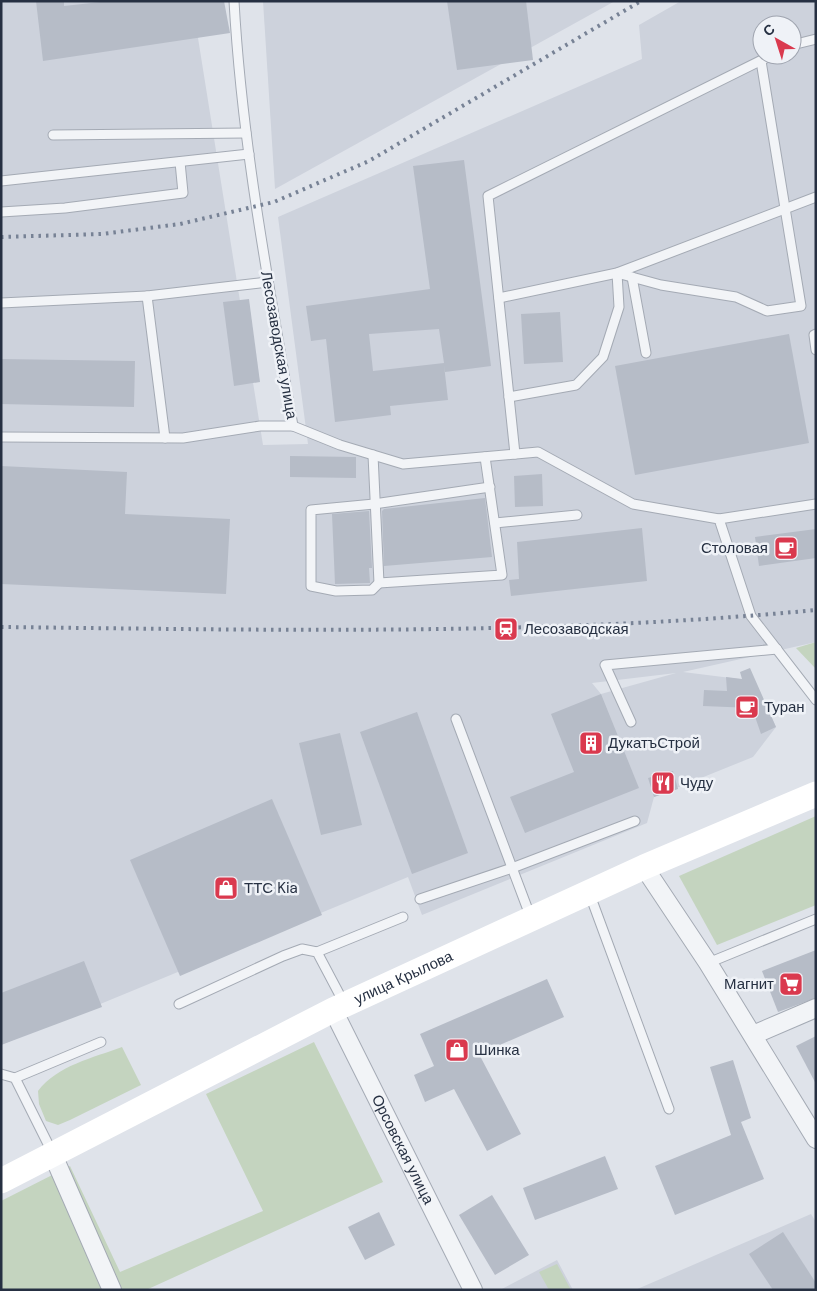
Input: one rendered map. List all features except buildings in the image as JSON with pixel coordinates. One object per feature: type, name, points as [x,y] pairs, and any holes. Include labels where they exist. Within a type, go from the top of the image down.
[{"type":"main road","name":"улица Крылова","points":[[1,1181],[339,1008],[644,867],[816,794]]},
{"type":"street","points":[[644,867],[708,962],[816,1139]]},
{"type":"street","name":"Орсовская улица","points":[[339,1008],[473,1290]]},
{"type":"street","points":[[753,1035],[816,1008]]},
{"type":"street","points":[[53,1155],[112,1290]]},
{"type":"lane","name":"Лесозаводская улица","points":[[234,1],[238,66],[246,133],[268,282],[293,426],[403,464],[538,452],[633,504],[719,519],[816,504]]},
{"type":"lane","points":[[802,42],[816,39]]},
{"type":"lane","points":[[515,454],[488,196],[752,64]]},
{"type":"lane","points":[[617,273],[661,285],[736,297],[767,312],[801,306],[762,65]]},
{"type":"lane","points":[[53,136],[246,133]]},
{"type":"lane","points":[[1,181],[249,154]]},
{"type":"lane","points":[[1,212],[65,208],[183,192],[180,162]]},
{"type":"lane","points":[[499,298],[617,273],[816,197]]},
{"type":"lane","points":[[509,396],[576,385],[603,357],[619,307],[617,273]]},
{"type":"lane","points":[[632,277],[646,353]]},
{"type":"lane","points":[[1,303],[147,296],[268,282]]},
{"type":"lane","points":[[147,296],[165,438]]},
{"type":"lane","points":[[816,334],[814,335],[816,350]]},
{"type":"lane","points":[[1,437],[183,438],[260,426],[293,426]]},
{"type":"lane","points":[[373,455],[379,583]]},
{"type":"lane","points":[[485,457],[490,487],[502,575],[379,583],[372,590],[336,591],[311,586],[310,510],[374,504],[490,487]]},
{"type":"lane","points":[[495,523],[577,515]]},
{"type":"lane","points":[[719,519],[751,616],[814,694]]},
{"type":"lane","points":[[631,722],[605,665],[776,649]]},
{"type":"lane","points":[[456,719],[531,919]]},
{"type":"lane","points":[[420,899],[512,868],[635,821]]},
{"type":"lane","points":[[589,892],[669,1109]]},
{"type":"lane","points":[[179,1004],[283,956],[302,949],[317,952],[403,917]]},
{"type":"lane","points":[[708,962],[816,919]]},
{"type":"lane","points":[[317,952],[339,1008]]},
{"type":"lane","points":[[1,1074],[15,1078],[101,1042]]},
{"type":"lane","points":[[15,1078],[53,1155]]},
{"type":"shaded area","points":[[1,1],[224,1],[198,38],[263,445],[308,444],[278,217],[642,59],[639,25],[681,1],[816,1],[816,642],[683,672],[755,681],[776,727],[753,757],[654,797],[647,823],[422,915],[408,877],[1,1045]],"holes":[[[676,673],[601,694],[592,683]]]},
{"type":"shaded area","points":[[263,1],[615,1],[275,189]]},
{"type":"shaded area","points":[[811,1214],[816,1222],[816,1290],[635,1290]]},
{"type":"shaded area","points":[[557,1260],[573,1290],[500,1290]]},
{"type":"green space","points":[[816,642],[816,669],[796,648]]},
{"type":"green space","points":[[816,816],[816,905],[717,945],[679,876]]},
{"type":"green space","points":[[314,1042],[383,1182],[146,1290],[1,1290],[1,1201],[70,1166],[120,1272],[263,1211],[206,1094]]},
{"type":"green space","points":[[122,1047],[141,1085],[58,1125],[46,1121],[39,1104],[38,1091],[46,1082],[77,1063]]},
{"type":"green space","points":[[557,1264],[571,1290],[549,1290],[539,1272]]},
{"type":"railway","points":[[1,237],[102,234],[180,224],[274,202],[369,161],[641,1]]},
{"type":"railway","points":[[1,627],[307,630],[511,628],[613,624],[816,610]]},
{"type":"place","name":"Столовая","points":[[786,548]]},
{"type":"place","name":"Лесозаводская","points":[[506,629]]},
{"type":"place","name":"Туран","points":[[747,707]]},
{"type":"place","name":"ДукатъСтрой","points":[[591,743]]},
{"type":"place","name":"Чуду","points":[[663,783]]},
{"type":"place","name":"ТТС Kia","points":[[226,888]]},
{"type":"place","name":"Магнит","points":[[791,984]]},
{"type":"place","name":"Шинка","points":[[457,1050]]}]
